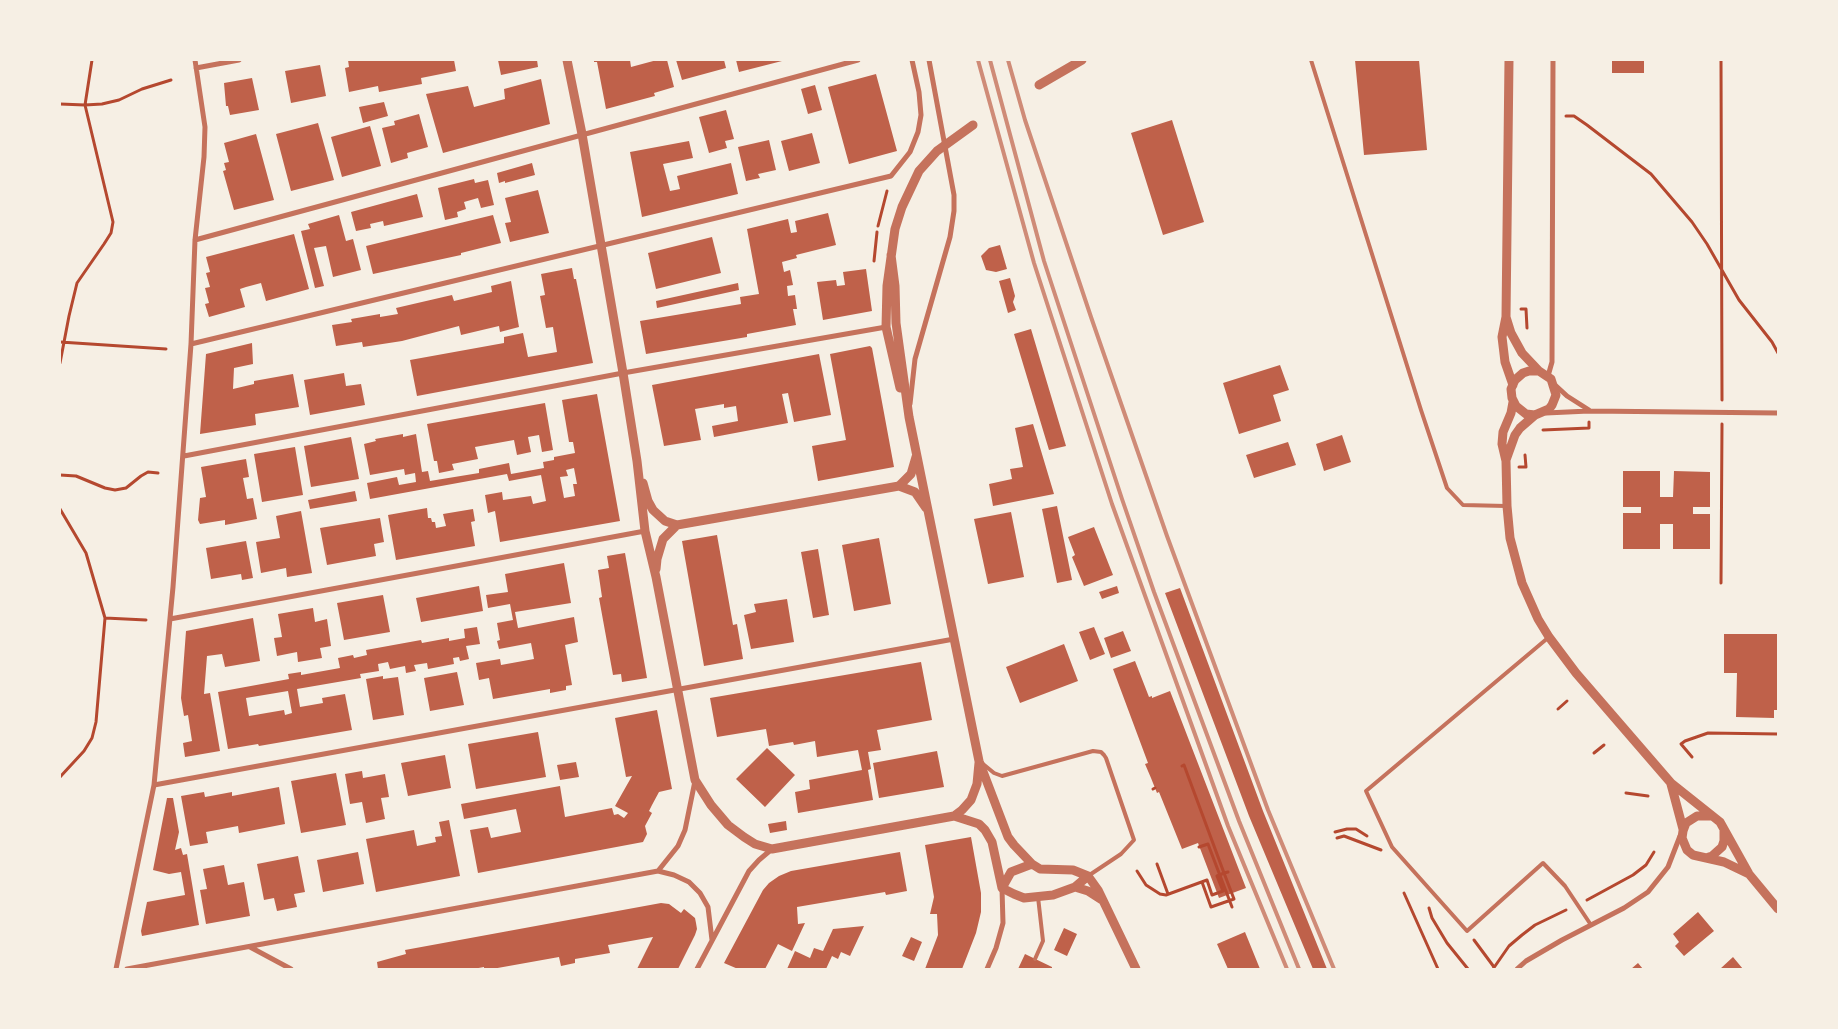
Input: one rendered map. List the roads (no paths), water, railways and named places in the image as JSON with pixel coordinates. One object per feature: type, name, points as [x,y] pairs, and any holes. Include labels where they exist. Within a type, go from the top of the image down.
[{"type":"street","points":[[116,969],[154,785],[170,619],[184,456],[196,240],[205,138],[195,60]]},
{"type":"street","points":[[196,68],[240,60]]},
{"type":"street","points":[[567,60],[582,134],[638,461],[645,531],[656,577],[695,780],[711,805],[728,825],[755,844],[772,850]]},
{"type":"street","points":[[196,240],[858,60]]},
{"type":"street","points":[[191,344],[891,176],[910,152],[918,132],[921,115],[919,92],[912,60]]},
{"type":"street","points":[[909,417],[915,359],[950,237],[954,211],[954,194],[929,60]]},
{"type":"street","points":[[1039,85],[1082,60]]},
{"type":"street","points":[[1509,60],[1506,317],[1502,337],[1502,350],[1513,385]]},
{"type":"street","points":[[1543,373],[1552,362],[1553,60]]},
{"type":"street","points":[[909,417],[896,374],[886,327],[887,286],[896,229],[902,207],[919,171],[937,151],[973,125]]},
{"type":"street","points":[[891,255],[895,286],[896,323],[909,417],[979,761],[1008,837],[1014,845],[1032,864],[1040,869],[1072,870],[1088,876],[1094,882],[1136,969]]},
{"type":"street","points":[[1506,317],[1511,333],[1522,353],[1566,396],[1589,411]]},
{"type":"street","points":[[184,456],[886,327]]},
{"type":"street","points":[[1543,373],[1528,371],[1515,380],[1511,394],[1513,402],[1511,413],[1503,432],[1502,444],[1506,461],[1510,538],[1522,583],[1538,619],[1576,673],[1671,783],[1710,816],[1720,822],[1749,874],[1778,909]]},
{"type":"street","points":[[1506,461],[1515,435],[1526,422],[1552,405],[1555,400],[1554,384]]},
{"type":"street","points":[[1513,402],[1522,412],[1540,414],[1589,411],[1778,413]]},
{"type":"street","points":[[899,486],[910,474],[917,456]]},
{"type":"street","points":[[638,461],[648,501],[653,510],[665,521],[677,525]]},
{"type":"street","points":[[656,577],[657,559],[663,539],[677,525],[899,486],[915,492],[930,517]]},
{"type":"street","points":[[170,619],[645,531]]},
{"type":"street","points":[[154,785],[954,639]]},
{"type":"street","points":[[697,969],[749,871],[772,850],[954,816],[968,805],[974,793],[979,761]]},
{"type":"street","points":[[658,871],[678,846],[685,830],[695,780]]},
{"type":"street","points":[[1671,783],[1680,811],[1683,830],[1682,838],[1687,850],[1692,855],[1724,862],[1749,874]]},
{"type":"street","points":[[1517,969],[1526,961],[1624,908],[1648,892],[1668,866],[1683,830],[1691,819],[1704,815],[1710,816]]},
{"type":"street","points":[[954,816],[979,824],[985,830],[992,842],[1002,888],[1002,923],[996,948],[986,969]]},
{"type":"street","points":[[1706,858],[1712,856],[1722,847],[1723,828]]},
{"type":"street","points":[[1002,888],[1011,872],[1032,864]]},
{"type":"street","points":[[126,969],[658,871],[674,875],[689,882],[700,893],[708,907],[712,940]]},
{"type":"street","points":[[1002,888],[1024,898],[1053,895],[1075,887],[1088,876]]},
{"type":"street","points":[[1075,887],[1088,890],[1102,900]]},
{"type":"street","points":[[250,947],[291,969]]},
{"type":"lane","points":[[1311,60],[1447,488],[1463,505],[1507,506]]},
{"type":"lane","points":[[1549,637],[1366,791],[1392,847],[1467,931],[1543,863],[1565,886],[1592,926]]},
{"type":"lane","points":[[979,761],[994,773],[1002,776],[1093,751],[1101,752],[1104,755],[1134,840],[1121,854],[1088,876]]},
{"type":"lane","points":[[1035,959],[1043,941],[1038,897]]},
{"type":"railway","points":[[978,60],[1034,263],[1112,504],[1228,826],[1287,969]]},
{"type":"railway","points":[[990,60],[1044,261],[1122,499],[1154,592],[1239,821],[1299,969]]},
{"type":"railway","points":[[1008,60],[1025,120],[1167,536],[1268,810],[1334,969]]}]
